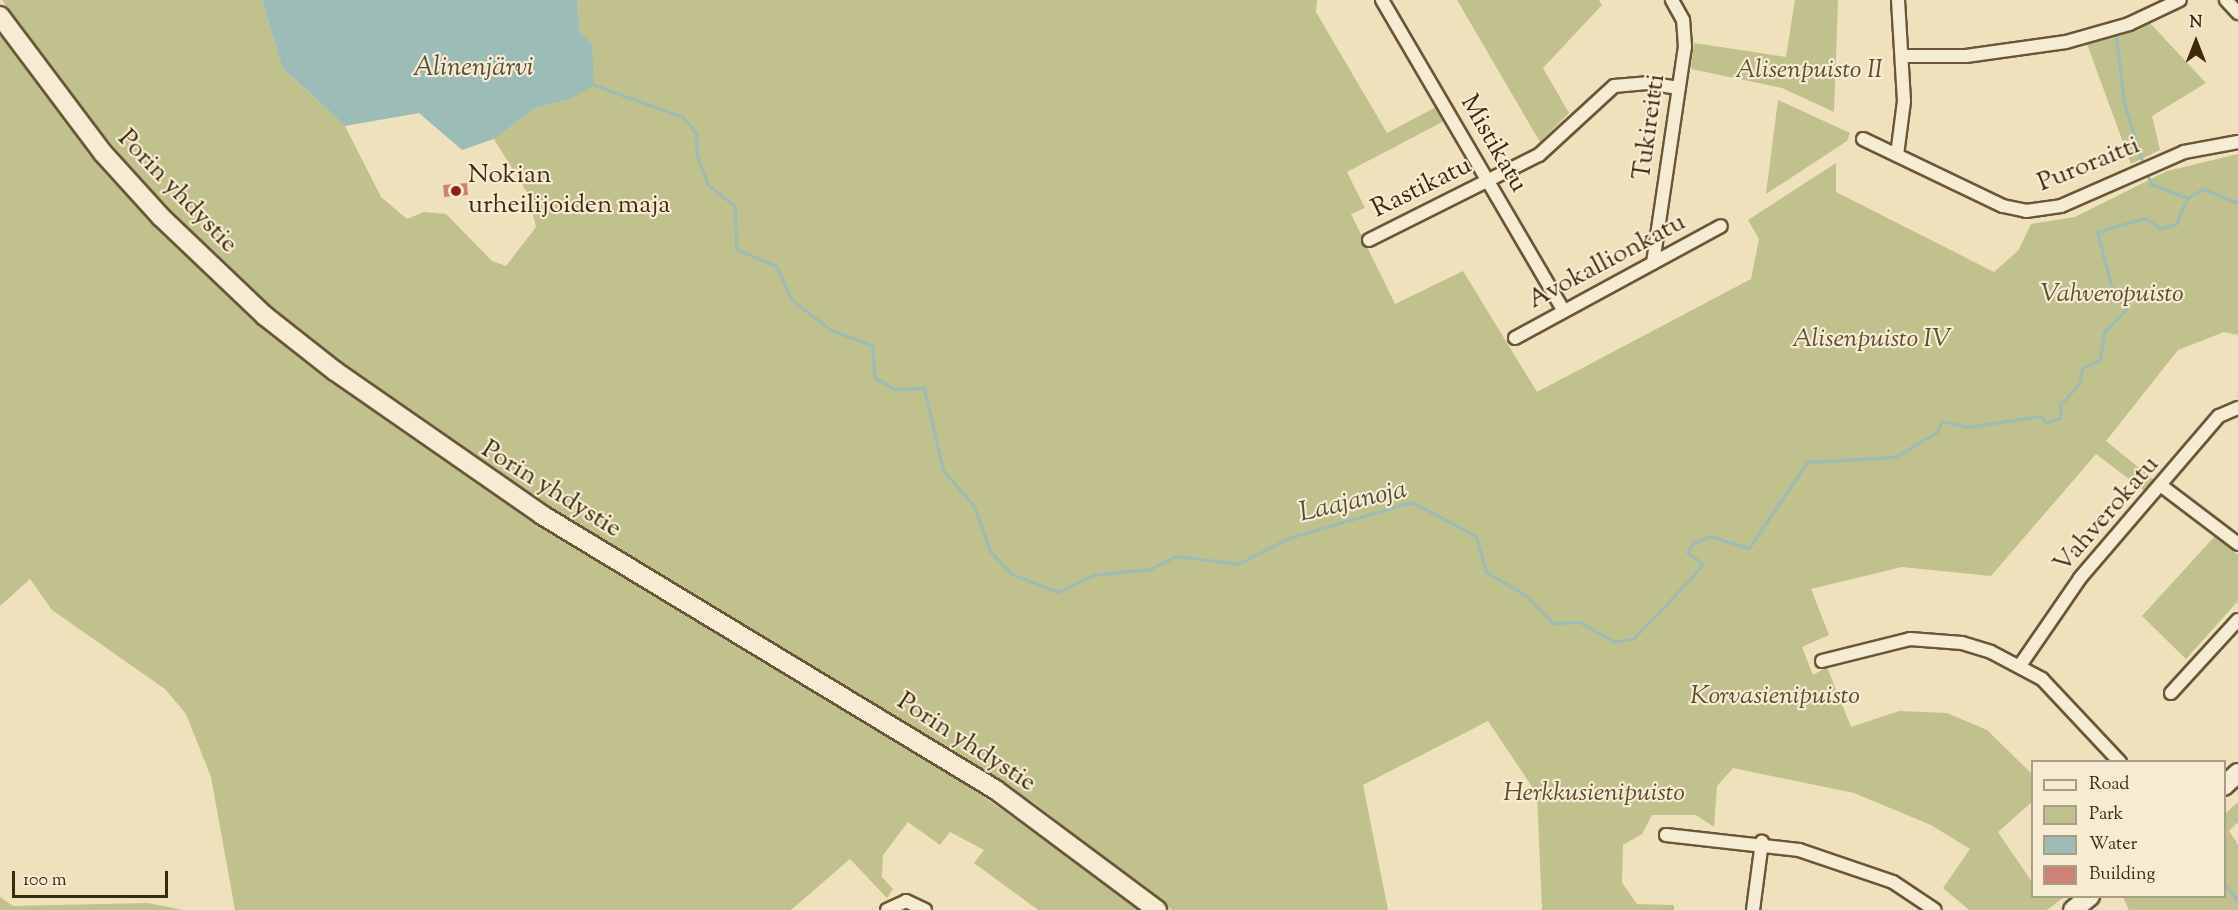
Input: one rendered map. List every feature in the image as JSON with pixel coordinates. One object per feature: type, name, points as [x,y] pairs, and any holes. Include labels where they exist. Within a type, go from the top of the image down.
[{"type":"main road","name":"Porin yhdystie","points":[[0,16],[103,153],[161,217],[265,316],[335,372],[542,515],[996,790],[1156,910]]},
{"type":"main road","points":[[2226,784],[2238,773]]},
{"type":"main road","points":[[2073,910],[2089,898]]},
{"type":"street","name":"Mistikatu","points":[[1382,0],[1564,311]]},
{"type":"street","name":"Tukireitti","points":[[1653,263],[1685,33],[1672,0]]},
{"type":"street","points":[[1897,155],[1902,56],[1898,0]]},
{"type":"street","points":[[1902,56],[1966,56],[2066,42],[2129,24],[2180,0]]},
{"type":"street","points":[[2226,0],[2238,13]]},
{"type":"street","name":"Rastikatu","points":[[1369,240],[1539,155],[1614,86],[1647,82],[1679,88]]},
{"type":"street","name":"Puroraitti","points":[[1863,139],[2003,206],[2043,211],[2163,160],[2238,142]]},
{"type":"street","name":"Avokallionkatu","points":[[1515,338],[1721,226]]},
{"type":"street","name":"Vahverokatu","points":[[2021,664],[2080,578],[2163,487],[2219,416],[2238,408]]},
{"type":"street","points":[[2163,487],[2238,544]]},
{"type":"street","points":[[2171,693],[2238,620]]},
{"type":"street","points":[[1822,661],[1883,642],[1937,639],[2021,664],[2061,696],[2118,760]]},
{"type":"street","points":[[1666,835],[1762,842],[1893,882],[1935,910]]},
{"type":"street","points":[[1753,910],[1762,842]]},
{"type":"street","points":[[887,910],[906,901],[925,910]]},
{"type":"green space","points":[[2,0],[262,0],[282,67],[345,126],[381,197],[407,219],[424,212],[446,214],[492,261],[506,266],[536,227],[528,194],[494,139],[535,108],[568,100],[580,32],[577,0],[1317,0],[1316,12],[1387,133],[1436,107],[1444,121],[1347,172],[1365,208],[1351,214],[1395,304],[1463,271],[1537,392],[1751,279],[1759,239],[1748,220],[1836,163],[1836,192],[1994,272],[2018,251],[2031,224],[2075,217],[2167,171],[2238,154],[2238,335],[2224,332],[2178,350],[2106,441],[2159,484],[2150,495],[2096,454],[1991,576],[1902,567],[1811,589],[1829,635],[1802,647],[1813,675],[1827,667],[1851,727],[1899,711],[1947,713],[1987,730],[2031,773],[2031,803],[1998,832],[2031,881],[2031,898],[2063,898],[2047,910],[1969,910],[1943,888],[1970,849],[1931,825],[1854,793],[1733,768],[1717,786],[1714,827],[1696,815],[1652,815],[1642,834],[1623,845],[1622,883],[1637,904],[1674,905],[1674,910],[1542,910],[1537,794],[1488,721],[1363,785],[1388,910],[1172,910],[1034,803],[548,509],[286,324],[156,197],[81,108]]},
{"type":"green space","points":[[1457,0],[1599,0],[1602,5],[1543,68],[1569,113],[1540,142]]},
{"type":"green space","name":"Alisenpuisto II","points":[[1795,0],[1838,0],[1834,112],[1782,88],[1691,69],[1694,43],[1786,57]]},
{"type":"green space","points":[[2149,22],[2206,83],[2152,116],[2160,150],[2131,164],[2087,44]]},
{"type":"green space","points":[[0,31],[129,199],[216,285],[310,363],[549,533],[914,747],[1142,910],[1038,910],[974,863],[984,850],[950,832],[940,845],[908,822],[883,855],[882,877],[893,889],[887,898],[850,859],[791,910],[235,910],[211,777],[186,714],[165,689],[52,610],[30,579],[0,606]]},
{"type":"green space","points":[[1778,100],[1850,133],[1847,141],[1766,194]]},
{"type":"green space","points":[[2216,535],[2238,555],[2238,601],[2186,659],[2142,616]]},
{"type":"green space","points":[[2238,802],[2238,822],[2229,831],[2238,844],[2238,910],[2129,910],[2123,898],[2226,898],[2226,813]]},
{"type":"green space","points":[[0,897],[13,906],[148,903],[183,910],[0,910]]},
{"type":"water","name":"Alinenjärvi","points":[[262,0],[577,0],[580,32],[592,44],[594,85],[568,100],[535,108],[494,139],[462,150],[419,113],[345,126],[282,67]]},
{"type":"building","name":"Nokian urheilijoiden maja","points":[[467,183],[468,195],[444,197],[443,185]]},
{"type":"waterway","points":[[2116,37],[2124,103],[2144,167]]},
{"type":"waterway","name":"Laajanoja","points":[[594,85],[683,117],[696,133],[697,156],[708,185],[735,206],[736,249],[776,266],[792,300],[831,330],[872,345],[874,377],[894,389],[924,388],[943,470],[974,506],[990,551],[1012,574],[1058,592],[1093,575],[1150,569],[1177,556],[1238,564],[1291,537],[1412,502],[1476,536],[1486,572],[1525,595],[1553,623],[1580,622],[1614,642],[1634,638],[1692,577],[1702,564],[1687,552],[1693,543],[1710,536],[1749,548],[1807,462],[1895,457],[1937,432],[1942,421],[1967,427],[2040,416],[2045,422],[2060,418],[2060,405],[2079,384],[2082,368],[2100,360],[2104,332],[2127,308],[2114,296],[2097,232],[2145,218],[2160,228],[2176,224],[2187,198],[2203,189],[2238,203]]},
{"type":"waterway","points":[[2147,173],[2151,184],[2187,198]]},
{"type":"waterway","points":[[2226,886],[2238,901]]},
{"type":"place","name":"Nokian urheilijoiden maja","points":[[456,191]]},
{"type":"park label","name":"Vahveropuisto","points":[[2112,295]]},
{"type":"park label","name":"Alisenpuisto IV","points":[[1872,340]]},
{"type":"park label","name":"Korvasienipuisto","points":[[1775,697]]},
{"type":"park label","name":"Herkkusienipuisto","points":[[1594,794]]}]
